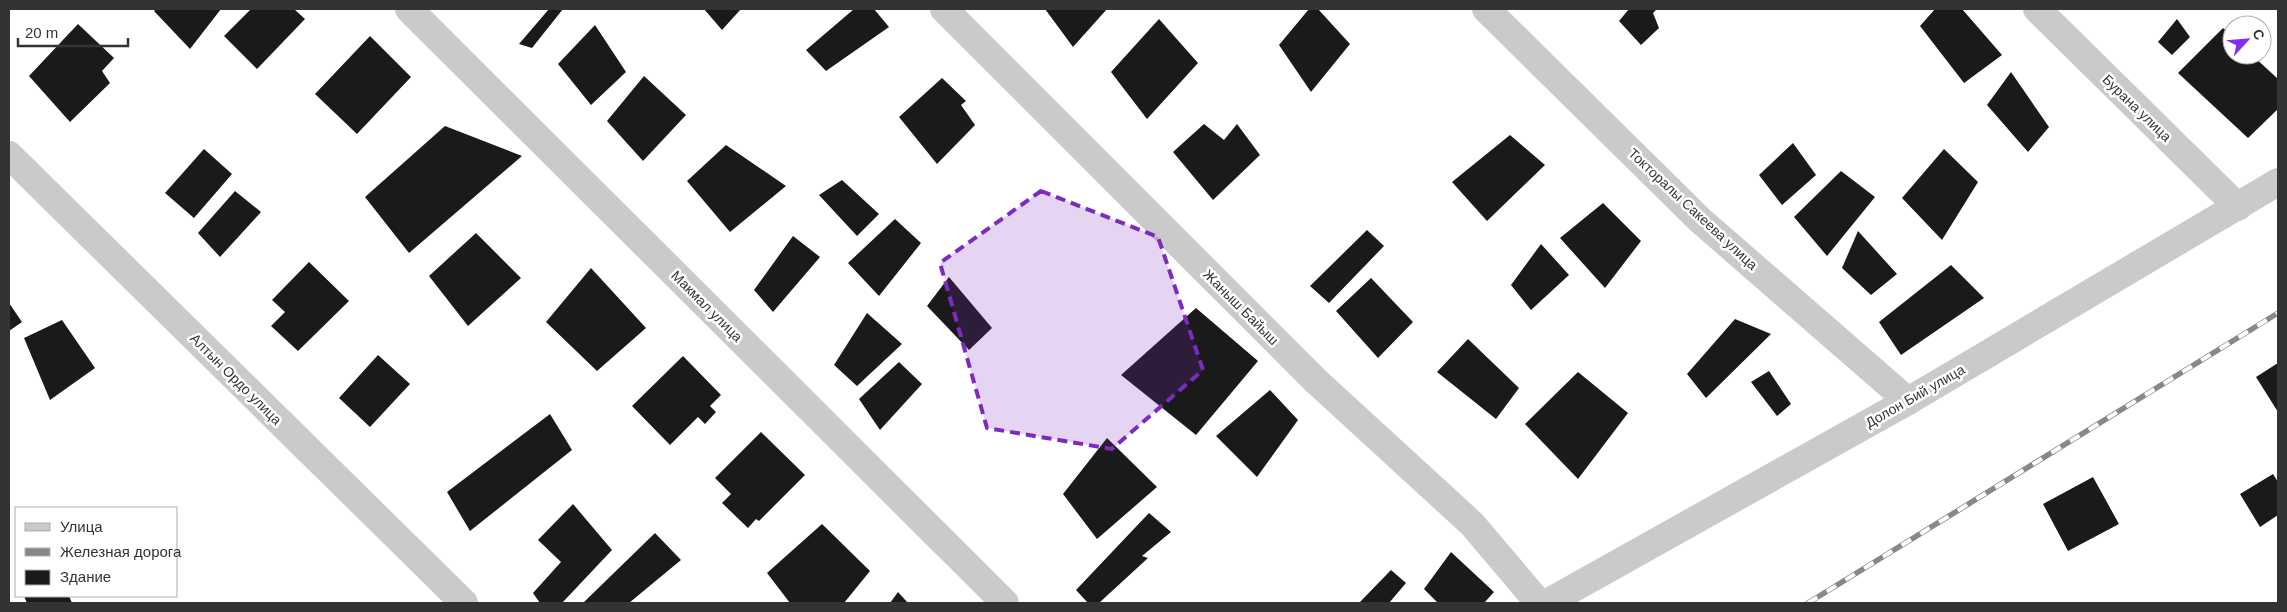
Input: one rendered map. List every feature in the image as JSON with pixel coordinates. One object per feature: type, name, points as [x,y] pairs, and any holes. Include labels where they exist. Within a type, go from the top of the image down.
[{"type":"street","name":"Макмал улица","points":[[408,9],[1005,603]]},
{"type":"street","name":"Жаныш Байыш","points":[[944,9],[1316,381],[1472,524],[1539,603]]},
{"type":"street","name":"Токторалы Сакеева улица","points":[[1486,9],[1700,220],[1908,401]]},
{"type":"street","name":"Бурана улица","points":[[2037,9],[2238,206]]},
{"type":"street","name":"Алтын Ордо улица","points":[[9,155],[464,603]]},
{"type":"street","name":"Долон Бий улица","points":[[1547,603],[1908,401],[2278,182]]},
{"type":"highlighted area","points":[[1041,191],[1158,237],[1203,370],[1112,449],[987,428],[940,263]]},
{"type":"building","points":[[156,9],[221,9],[190,49],[154,11]]},
{"type":"building","points":[[251,9],[294,9],[305,19],[257,69],[224,36]]},
{"type":"building","points":[[549,9],[563,9],[532,48],[519,44]]},
{"type":"building","points":[[704,9],[741,9],[722,30]]},
{"type":"building","points":[[854,9],[874,9],[889,27],[826,71],[806,50]]},
{"type":"building","points":[[1045,9],[1107,9],[1073,47]]},
{"type":"building","points":[[1309,9],[1318,9],[1350,44],[1311,92],[1279,45]]},
{"type":"building","points":[[1629,9],[1657,9],[1653,13],[1659,28],[1641,45],[1619,21]]},
{"type":"building","points":[[1935,9],[1962,9],[2002,55],[1964,83],[1920,26]]},
{"type":"building","points":[[1159,19],[1198,63],[1147,119],[1111,72]]},
{"type":"building","points":[[2177,19],[2190,37],[2172,55],[2158,42]]},
{"type":"building","points":[[78,24],[114,58],[102,71],[110,83],[70,122],[29,76]]},
{"type":"building","points":[[595,25],[626,72],[591,105],[558,64]]},
{"type":"building","points":[[2222,29],[2222,65],[2263,65],[2278,79],[2278,109],[2248,138],[2178,73]]},
{"type":"building","points":[[370,36],[411,77],[357,134],[315,94]]},
{"type":"building","points":[[2011,72],[2049,127],[2028,152],[1987,105]]},
{"type":"building","points":[[644,76],[686,115],[643,161],[607,121]]},
{"type":"building","points":[[942,78],[966,101],[961,105],[975,125],[937,164],[899,117]]},
{"type":"building","points":[[1204,124],[1224,140],[1237,124],[1260,155],[1213,200],[1173,152]]},
{"type":"building","points":[[445,126],[522,156],[409,253],[365,197]]},
{"type":"building","points":[[1510,135],[1545,165],[1487,221],[1452,182]]},
{"type":"building","points":[[1793,143],[1816,175],[1782,205],[1759,175]]},
{"type":"building","points":[[726,145],[786,186],[730,232],[687,181]]},
{"type":"building","points":[[204,149],[232,174],[194,218],[165,193]]},
{"type":"building","points":[[1944,149],[1978,182],[1942,240],[1902,198]]},
{"type":"building","points":[[1841,171],[1875,197],[1827,256],[1794,217]]},
{"type":"building","points":[[842,180],[879,214],[857,236],[819,195]]},
{"type":"building","points":[[235,191],[261,212],[220,257],[198,233]]},
{"type":"building","points":[[1603,203],[1641,241],[1605,288],[1560,238]]},
{"type":"building","points":[[895,219],[921,243],[879,296],[848,263]]},
{"type":"building","points":[[1367,230],[1384,246],[1329,303],[1310,286]]},
{"type":"building","points":[[1858,231],[1897,274],[1871,295],[1842,268]]},
{"type":"building","points":[[476,233],[521,278],[468,326],[429,276]]},
{"type":"building","points":[[793,236],[820,257],[773,312],[754,290]]},
{"type":"building","points":[[1541,244],[1569,275],[1531,310],[1511,285]]},
{"type":"building","points":[[309,262],[349,301],[298,351],[271,326],[285,312],[272,300]]},
{"type":"building","points":[[1951,265],[1984,298],[1901,355],[1879,322]]},
{"type":"building","points":[[591,268],[646,328],[597,371],[546,322]]},
{"type":"building","points":[[949,277],[992,328],[969,350],[927,306]]},
{"type":"building","points":[[1371,278],[1413,322],[1378,358],[1336,311]]},
{"type":"building","points":[[9,303],[22,322],[9,331]]},
{"type":"building","points":[[1196,308],[1258,361],[1196,435],[1121,375]]},
{"type":"building","points":[[867,313],[902,344],[857,386],[834,365]]},
{"type":"building","points":[[1735,319],[1771,334],[1706,398],[1687,374]]},
{"type":"building","points":[[62,320],[95,368],[50,400],[24,338]]},
{"type":"building","points":[[1468,339],[1519,388],[1496,419],[1437,372]]},
{"type":"building","points":[[378,355],[410,384],[370,427],[339,398]]},
{"type":"building","points":[[683,356],[721,395],[710,406],[716,412],[705,424],[698,417],[670,445],[632,406]]},
{"type":"building","points":[[899,362],[922,384],[880,430],[859,399]]},
{"type":"building","points":[[2278,363],[2278,412],[2256,377]]},
{"type":"building","points":[[1769,371],[1791,404],[1777,416],[1751,382]]},
{"type":"building","points":[[1578,372],[1628,413],[1578,479],[1525,424]]},
{"type":"building","points":[[1270,390],[1298,420],[1257,477],[1216,436]]},
{"type":"building","points":[[550,414],[572,450],[470,531],[447,492]]},
{"type":"building","points":[[761,432],[805,475],[759,521],[756,519],[748,528],[722,503],[731,494],[715,478]]},
{"type":"building","points":[[1107,438],[1157,487],[1097,539],[1063,494]]},
{"type":"building","points":[[2273,474],[2278,482],[2278,515],[2260,527],[2240,494]]},
{"type":"building","points":[[2093,477],[2119,524],[2068,551],[2043,504]]},
{"type":"building","points":[[573,504],[612,550],[562,603],[540,603],[533,593],[561,562],[538,540]]},
{"type":"building","points":[[1149,513],[1171,532],[1142,556],[1148,558],[1099,603],[1088,603],[1076,590]]},
{"type":"building","points":[[822,524],[870,571],[844,603],[790,603],[767,573]]},
{"type":"building","points":[[655,533],[681,560],[629,603],[583,603]]},
{"type":"building","points":[[1451,552],[1494,592],[1484,603],[1438,603],[1424,589]]},
{"type":"building","points":[[1391,570],[1406,583],[1389,603],[1359,603]]},
{"type":"building","points":[[898,592],[908,603],[890,603]]},
{"type":"building","points":[[24,597],[69,597],[72,603],[27,603]]},
{"type":"railway","points":[[1808,603],[2278,313]]}]
